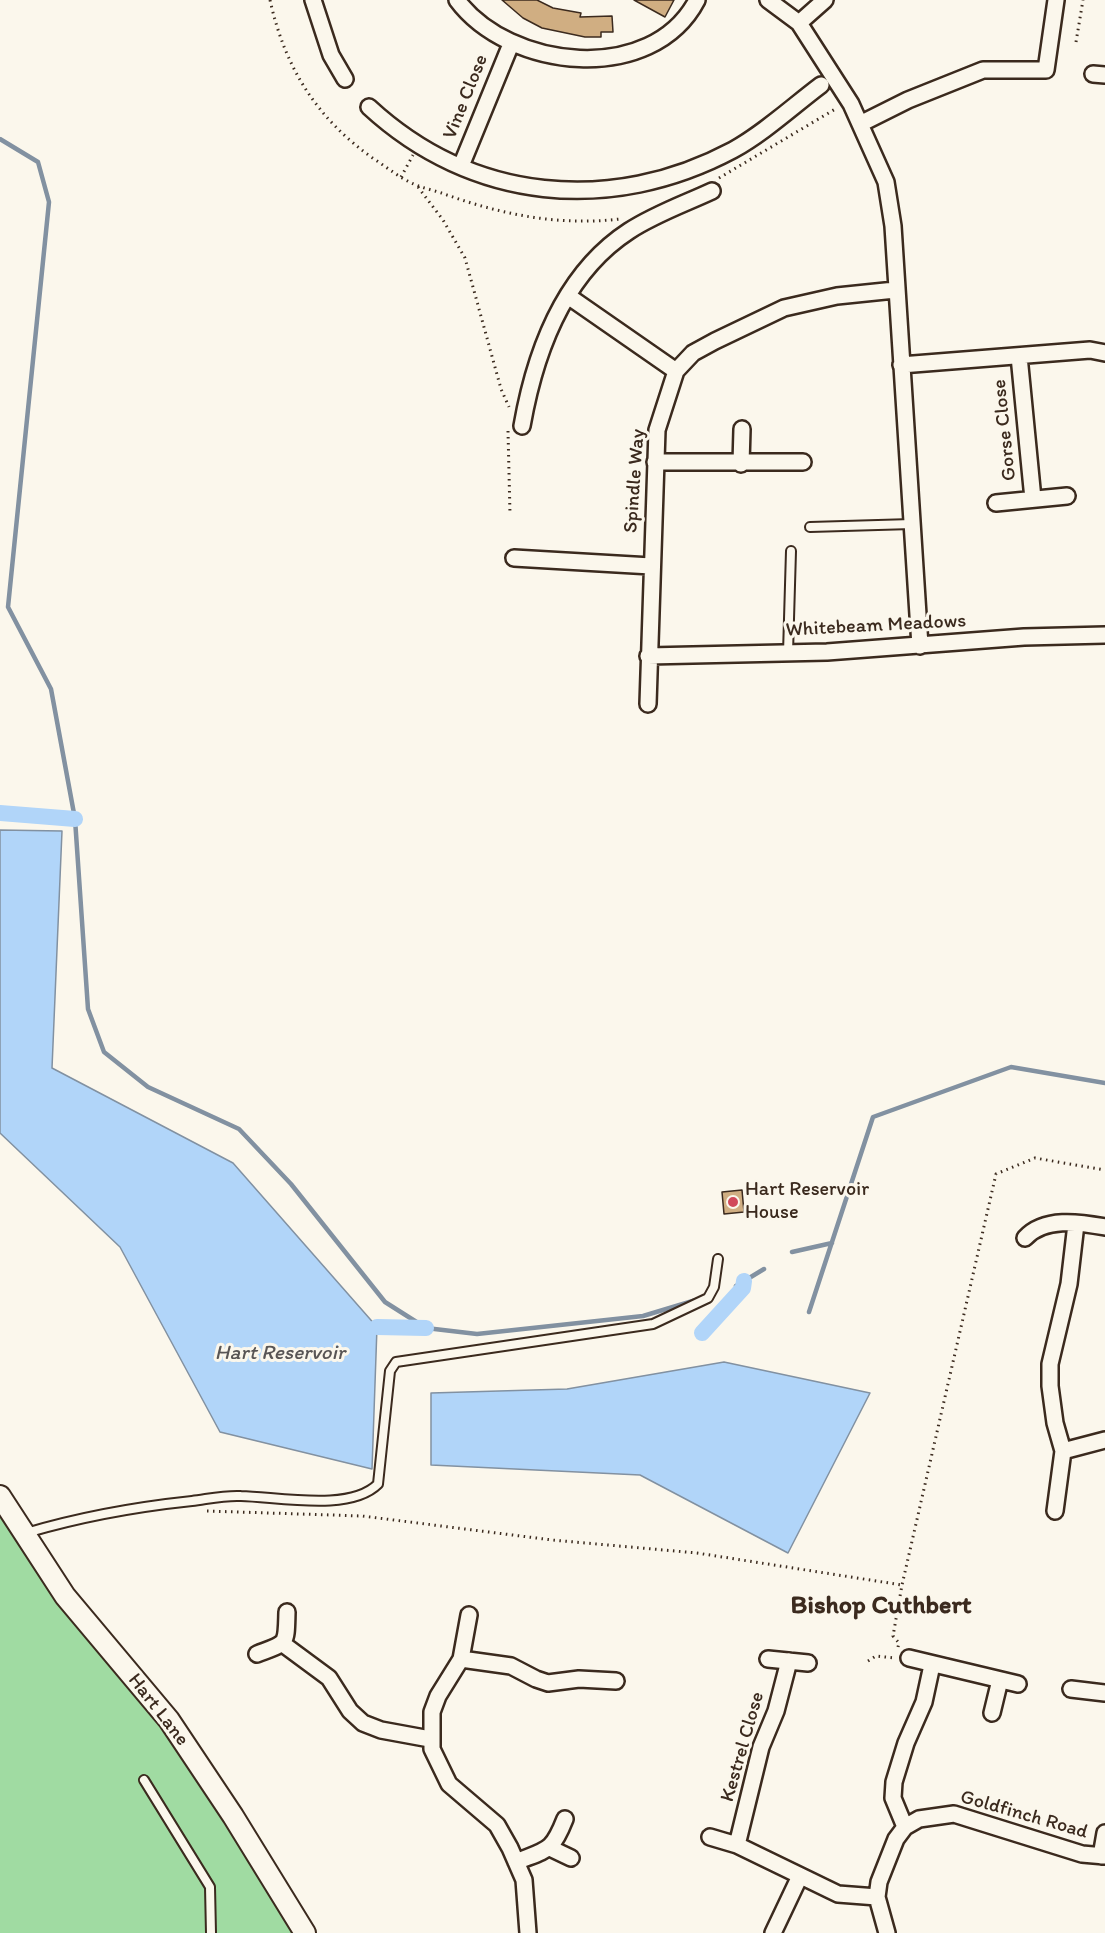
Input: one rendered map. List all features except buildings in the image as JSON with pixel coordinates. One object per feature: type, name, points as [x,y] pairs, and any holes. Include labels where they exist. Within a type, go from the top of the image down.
[{"type":"street","points":[[313,0],[330,55],[345,80]]},
{"type":"street","points":[[457,0],[480,22],[511,44],[535,52],[581,59],[622,54],[646,47],[674,29],[697,0]]},
{"type":"street","points":[[768,0],[799,23],[851,105],[886,182],[893,226],[895,290],[920,646]]},
{"type":"street","points":[[799,23],[825,0]]},
{"type":"street","points":[[860,124],[908,100],[983,70],[1046,70],[1056,0]]},
{"type":"street","name":"Vine Close","points":[[461,166],[511,44]]},
{"type":"street","points":[[369,107],[392,128],[418,146],[493,178],[573,192],[615,190],[650,184],[685,173],[735,149],[821,85]]},
{"type":"street","points":[[515,424],[547,331],[568,296],[605,251],[628,231],[712,191]]},
{"type":"street","name":"Spindle Way","points":[[648,704],[657,430],[676,371],[693,353],[715,340],[784,308],[837,296],[895,290]]},
{"type":"street","points":[[568,296],[676,371]]},
{"type":"street","name":"Gorse Close","points":[[900,365],[1090,350],[1105,353]]},
{"type":"street","name":"Gorse Close","points":[[1019,356],[1033,499]]},
{"type":"street","points":[[741,464],[742,429]]},
{"type":"street","points":[[656,462],[741,464],[803,462]]},
{"type":"street","name":"Gorse Close","points":[[996,502],[1067,496]]},
{"type":"street","points":[[514,558],[651,566]]},
{"type":"street","name":"Whitebeam Meadows","points":[[648,656],[788,653],[920,646],[1024,637],[1105,635]]},
{"type":"street","points":[[1055,1511],[1063,1451],[1053,1414],[1050,1364],[1069,1284],[1076,1224]]},
{"type":"street","points":[[1025,1238],[1033,1230],[1044,1225],[1076,1224],[1105,1227]]},
{"type":"street","points":[[1063,1451],[1105,1440]]},
{"type":"street","name":"Hart Lane","points":[[0,1496],[66,1596],[169,1720],[234,1816],[305,1933]]},
{"type":"street","points":[[257,1654],[283,1644],[286,1640],[287,1612]]},
{"type":"street","points":[[469,1615],[461,1659],[438,1696],[432,1712],[430,1739],[438,1765],[449,1784],[496,1825],[516,1862],[524,1880],[528,1933]]},
{"type":"street","points":[[283,1644],[302,1655],[329,1678],[350,1711],[363,1723],[381,1730],[430,1739]]},
{"type":"street","points":[[909,1658],[1018,1684]]},
{"type":"street","points":[[461,1659],[511,1666],[548,1683],[579,1679],[616,1681]]},
{"type":"street","points":[[768,1659],[808,1663]]},
{"type":"street","name":"Kestrel Close","points":[[737,1845],[760,1747],[776,1711],[789,1661]]},
{"type":"street","points":[[887,1933],[877,1897],[887,1859],[896,1839],[905,1827],[893,1798],[894,1782],[906,1743],[924,1702],[932,1665]]},
{"type":"street","points":[[992,1713],[1000,1680]]},
{"type":"street","points":[[1071,1689],[1105,1693]]},
{"type":"street","name":"Goldfinch Road","points":[[905,1827],[919,1819],[954,1814],[1082,1854],[1103,1856]]},
{"type":"street","points":[[516,1862],[550,1848],[556,1841],[565,1819]]},
{"type":"street","points":[[1103,1856],[1105,1833]]},
{"type":"street","points":[[710,1837],[737,1845],[838,1894],[877,1897]]},
{"type":"street","points":[[550,1848],[572,1858]]},
{"type":"street","points":[[773,1933],[800,1876]]},
{"type":"lane","points":[[810,527],[912,524]]},
{"type":"lane","points":[[788,653],[791,551]]},
{"type":"lane","points":[[25,1534],[76,1519],[175,1503],[238,1496],[350,1499],[369,1493],[378,1484],[390,1371],[396,1362],[653,1324],[685,1311],[708,1298],[714,1287],[718,1259]]},
{"type":"lane","points":[[144,1780],[210,1887],[211,1933]]},
{"type":"path","points":[[270,0],[285,53],[315,105],[353,144],[401,177],[417,185],[487,209],[536,219],[584,222],[629,218]]},
{"type":"path","points":[[1076,42],[1083,0]]},
{"type":"path","points":[[401,177],[418,146]]},
{"type":"path","points":[[417,185],[443,220],[465,258],[501,389],[509,407],[509,415]]},
{"type":"path","points":[[510,514],[515,424]]},
{"type":"path","points":[[868,1661],[876,1656],[896,1659],[899,1643],[893,1636],[902,1585],[996,1174],[1035,1158],[1105,1170]]},
{"type":"path","points":[[200,1511],[362,1516],[552,1540],[697,1553],[902,1585]]},
{"type":"green space","points":[[0,1496],[169,1720],[305,1933],[0,1933]]},
{"type":"water","name":"Hart Reservoir","points":[[0,830],[62,831],[52,1068],[233,1163],[377,1327],[372,1469],[220,1432],[120,1247],[0,1133]]},
{"type":"water","points":[[724,1362],[870,1393],[788,1553],[640,1475],[431,1465],[431,1393],[567,1389]]},
{"type":"waterway","points":[[0,139],[38,162],[49,202],[8,607],[51,689],[75,819],[88,1009],[104,1052],[148,1087],[239,1129],[291,1184],[385,1302],[426,1328],[477,1334],[643,1316],[696,1300]]},
{"type":"waterway","points":[[0,813],[75,819]]},
{"type":"waterway","points":[[809,1312],[873,1117],[1011,1067],[1105,1083]]},
{"type":"waterway","points":[[792,1252],[832,1243]]},
{"type":"waterway","points":[[736,1286],[764,1269]]},
{"type":"waterway","points":[[702,1333],[743,1288],[744,1281]]},
{"type":"waterway","points":[[377,1327],[426,1328]]},
{"type":"place","name":"Hart Reservoir House","points":[[733,1202]]},
{"type":"district","name":"Bishop Cuthbert","points":[[881,1606]]}]
